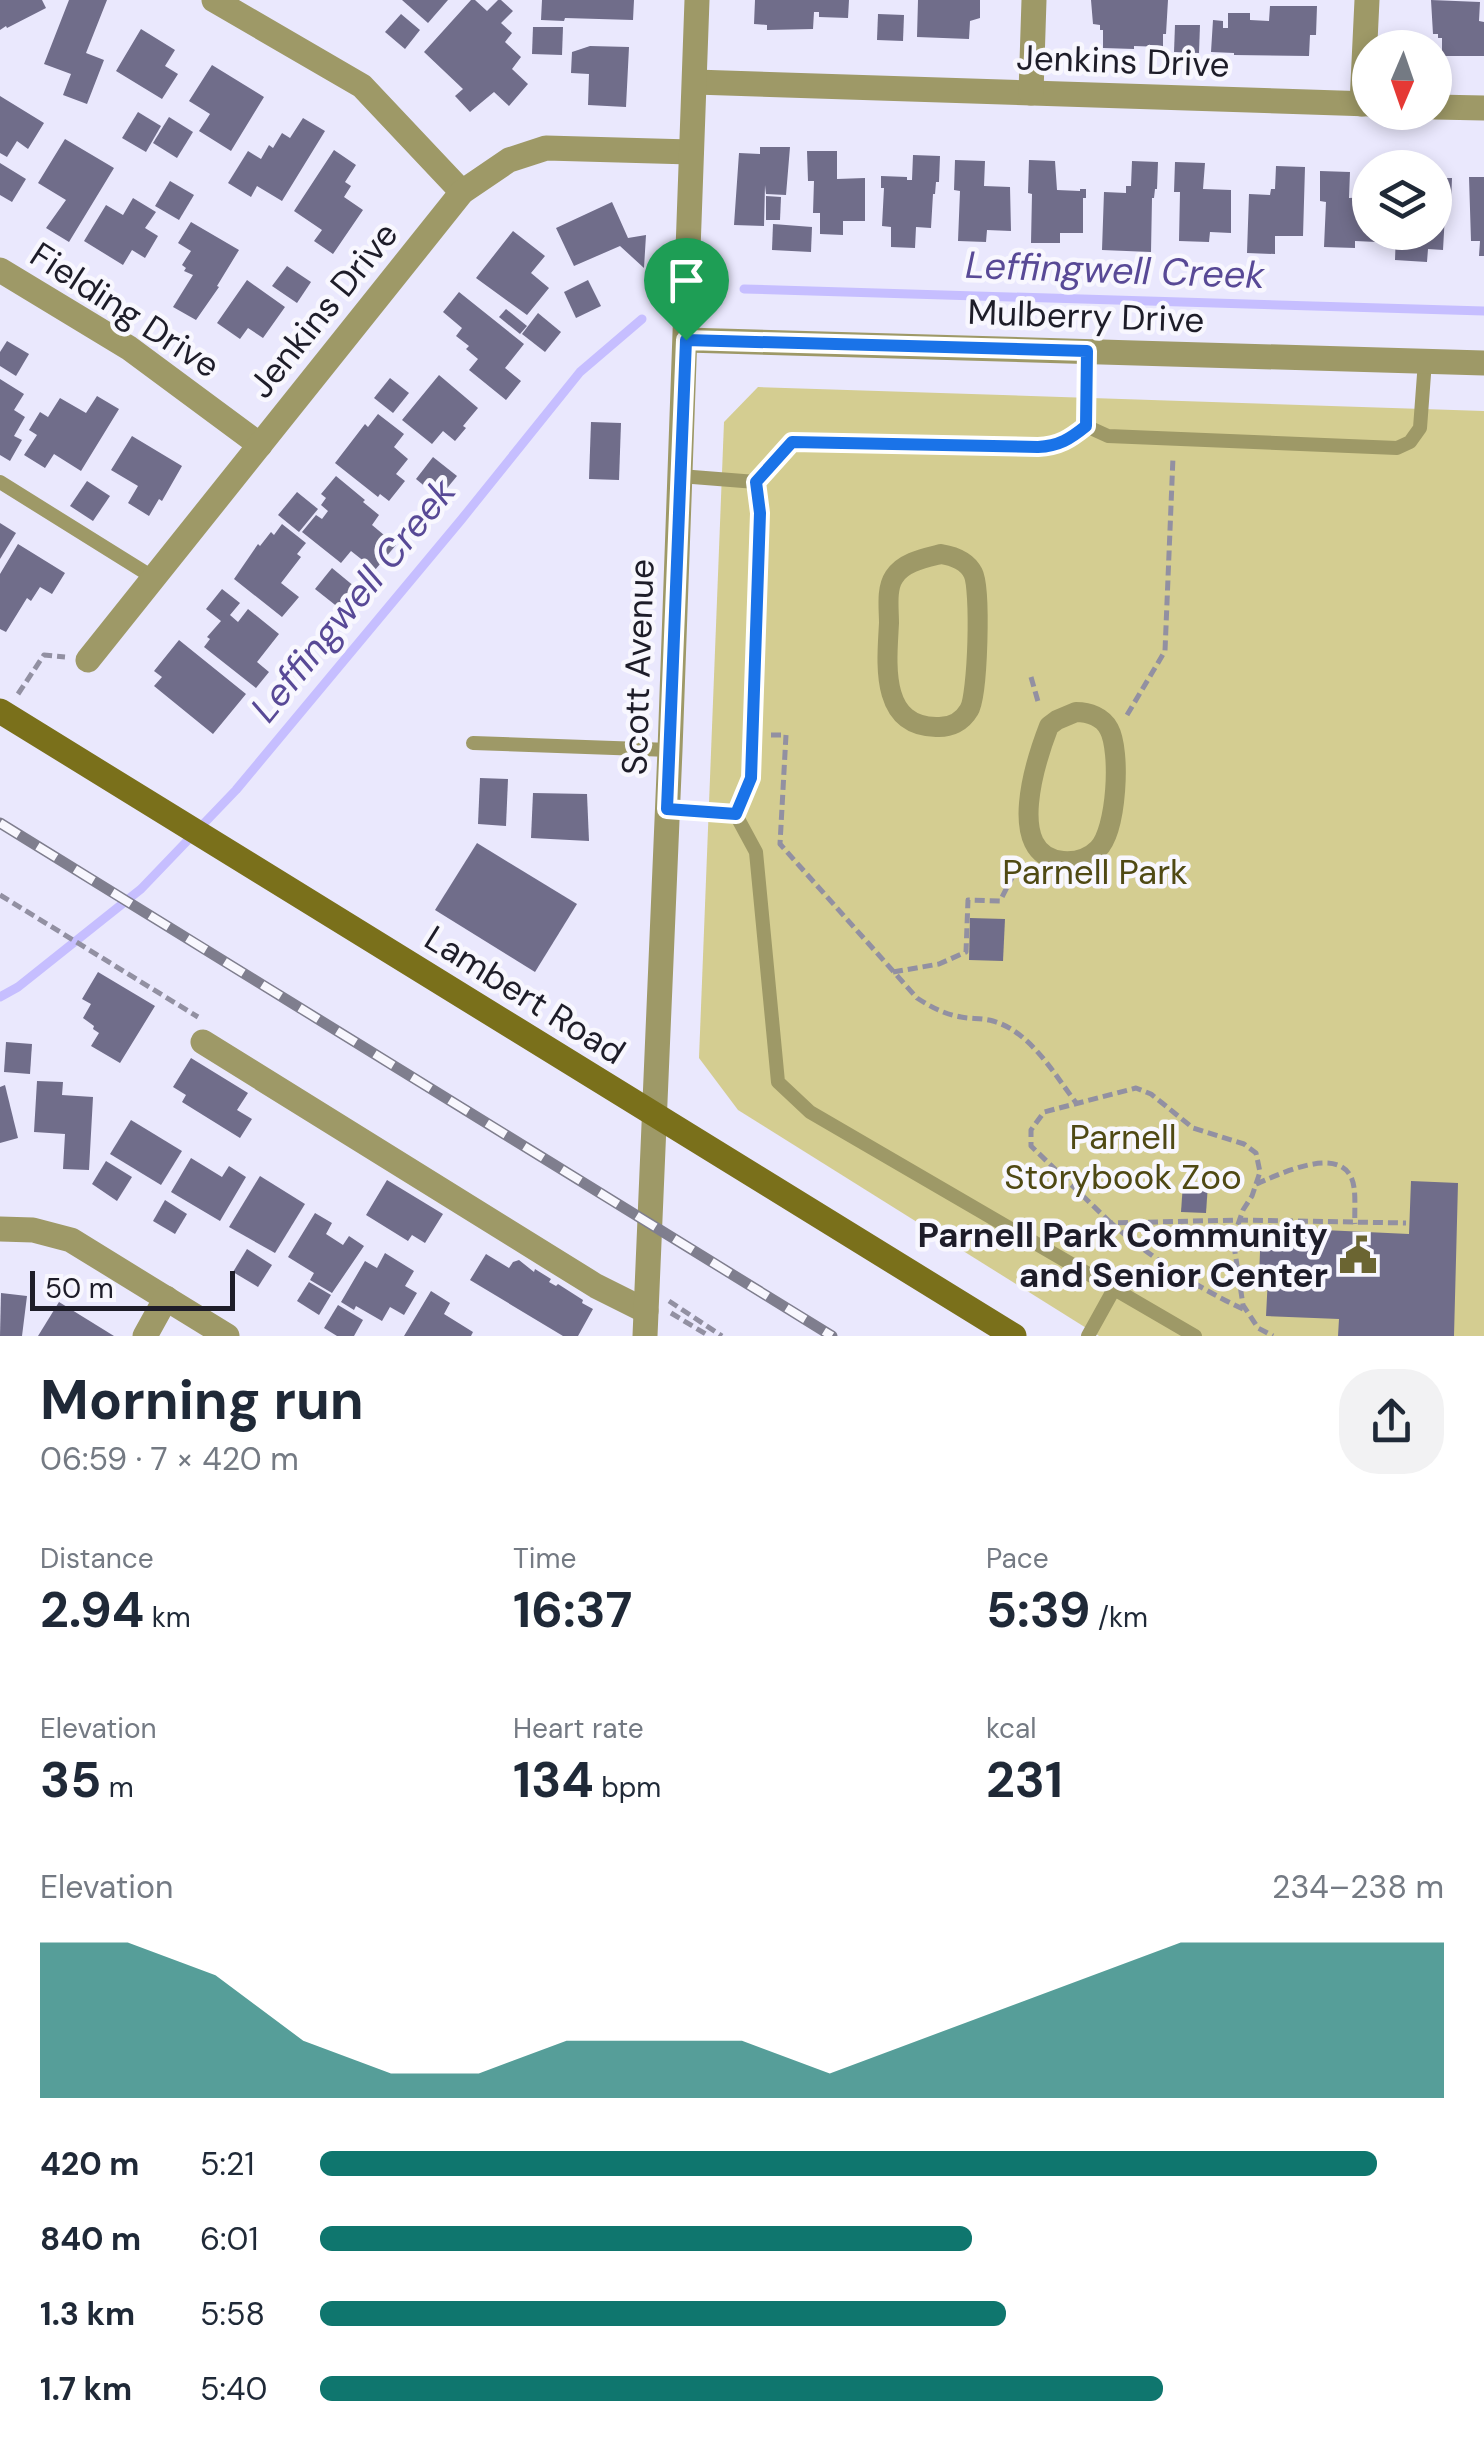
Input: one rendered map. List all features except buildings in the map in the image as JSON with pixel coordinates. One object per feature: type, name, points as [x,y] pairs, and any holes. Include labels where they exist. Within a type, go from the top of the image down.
[{"type":"main road","name":"Lambert Road","points":[[2,712],[1014,1336]]},
{"type":"street","points":[[214,0],[362,86],[462,192]]},
{"type":"street","name":"Scott Avenue","points":[[645,1324],[698,0]]},
{"type":"street","points":[[1031,93],[1034,0]]},
{"type":"street","points":[[1367,0],[1367,30]]},
{"type":"street","name":"Jenkins Drive","points":[[695,82],[1352,104]]},
{"type":"street","points":[[1452,107],[1484,108]]},
{"type":"street","name":"Jenkins Drive","points":[[88,660],[462,192],[509,160],[546,148],[691,152]]},
{"type":"street","name":"Fielding Drive","points":[[0,270],[129,348],[260,445]]},
{"type":"street","name":"Mulberry Drive","points":[[686,340],[1484,362]]},
{"type":"street","points":[[941,554],[957,557],[973,572],[978,597],[976,659],[972,707],[962,718],[952,725],[935,728],[917,723],[903,713],[888,684],[887,650],[893,578],[904,567],[941,554]]},
{"type":"street","points":[[1087,712],[1104,722],[1112,739],[1116,755],[1114,793],[1104,842],[1085,858],[1060,861],[1041,850],[1032,837],[1028,815],[1028,797],[1049,726],[1067,714],[1087,712]]},
{"type":"street","points":[[204,1042],[616,1297],[645,1324]]},
{"type":"street","points":[[0,1228],[33,1230],[72,1240],[227,1336]]},
{"type":"street","points":[[145,1336],[166,1298]]},
{"type":"lane","points":[[1086,426],[1087,351]]},
{"type":"lane","points":[[1086,426],[1108,436],[1397,448],[1410,442],[1420,428],[1424,362]]},
{"type":"lane","points":[[736,814],[751,778],[760,513],[756,482],[792,442],[1052,446],[1086,426]]},
{"type":"lane","points":[[680,476],[756,482]]},
{"type":"lane","points":[[0,482],[154,578]]},
{"type":"lane","points":[[473,742],[670,750]]},
{"type":"lane","points":[[667,809],[736,814]]},
{"type":"lane","points":[[736,814],[756,852],[778,1082],[810,1112],[1195,1336]]},
{"type":"lane","points":[[1088,1336],[1114,1289]]},
{"type":"path","points":[[1112,739],[1165,651],[1174,439]]},
{"type":"path","points":[[2,712],[44,655],[88,660]]},
{"type":"path","points":[[752,734],[786,735],[780,844],[917,998],[938,1011],[992,1021],[1013,1030],[1036,1050],[1077,1104]]},
{"type":"path","points":[[893,972],[939,964],[966,952],[968,900],[1000,901],[1032,837]]},
{"type":"path","points":[[0,895],[105,960]]},
{"type":"path","points":[[1246,1310],[1140,1249],[1031,1146],[1031,1130],[1044,1112],[1136,1088],[1151,1094],[1194,1128],[1244,1144],[1256,1154],[1260,1172],[1233,1240],[1243,1306],[1246,1310],[1258,1328],[1273,1336]]},
{"type":"path","points":[[1256,1184],[1313,1164],[1328,1163],[1346,1169],[1353,1180],[1355,1224]]},
{"type":"path","points":[[1111,1224],[1239,1220],[1406,1223]]},
{"type":"path","points":[[680,1308],[722,1336]]},
{"type":"path","points":[[679,1318],[709,1336]]},
{"type":"green space","name":"Parnell Park","points":[[758,387],[1484,411],[1484,1336],[1099,1336],[738,1110],[699,1058],[724,422]]},
{"type":"waterway","name":"Leffingwell Creek","points":[[744,289],[1484,311]]},
{"type":"waterway","name":"Leffingwell Creek","points":[[0,997],[18,987],[141,889],[236,790],[580,372],[642,319]]},
{"type":"railway","points":[[0,823],[832,1336]]},
{"type":"place","name":"Parnell Park Community and Senior Center","points":[[1358,1255]]},
{"type":"route","points":[[686,340],[1087,351],[1086,426],[1066,441],[1038,447],[792,442],[756,482],[760,513],[751,778],[736,814],[667,809],[686,340]]},
{"type":"park label","name":"Parnell Storybook Zoo","points":[[1123,1157]]}]
